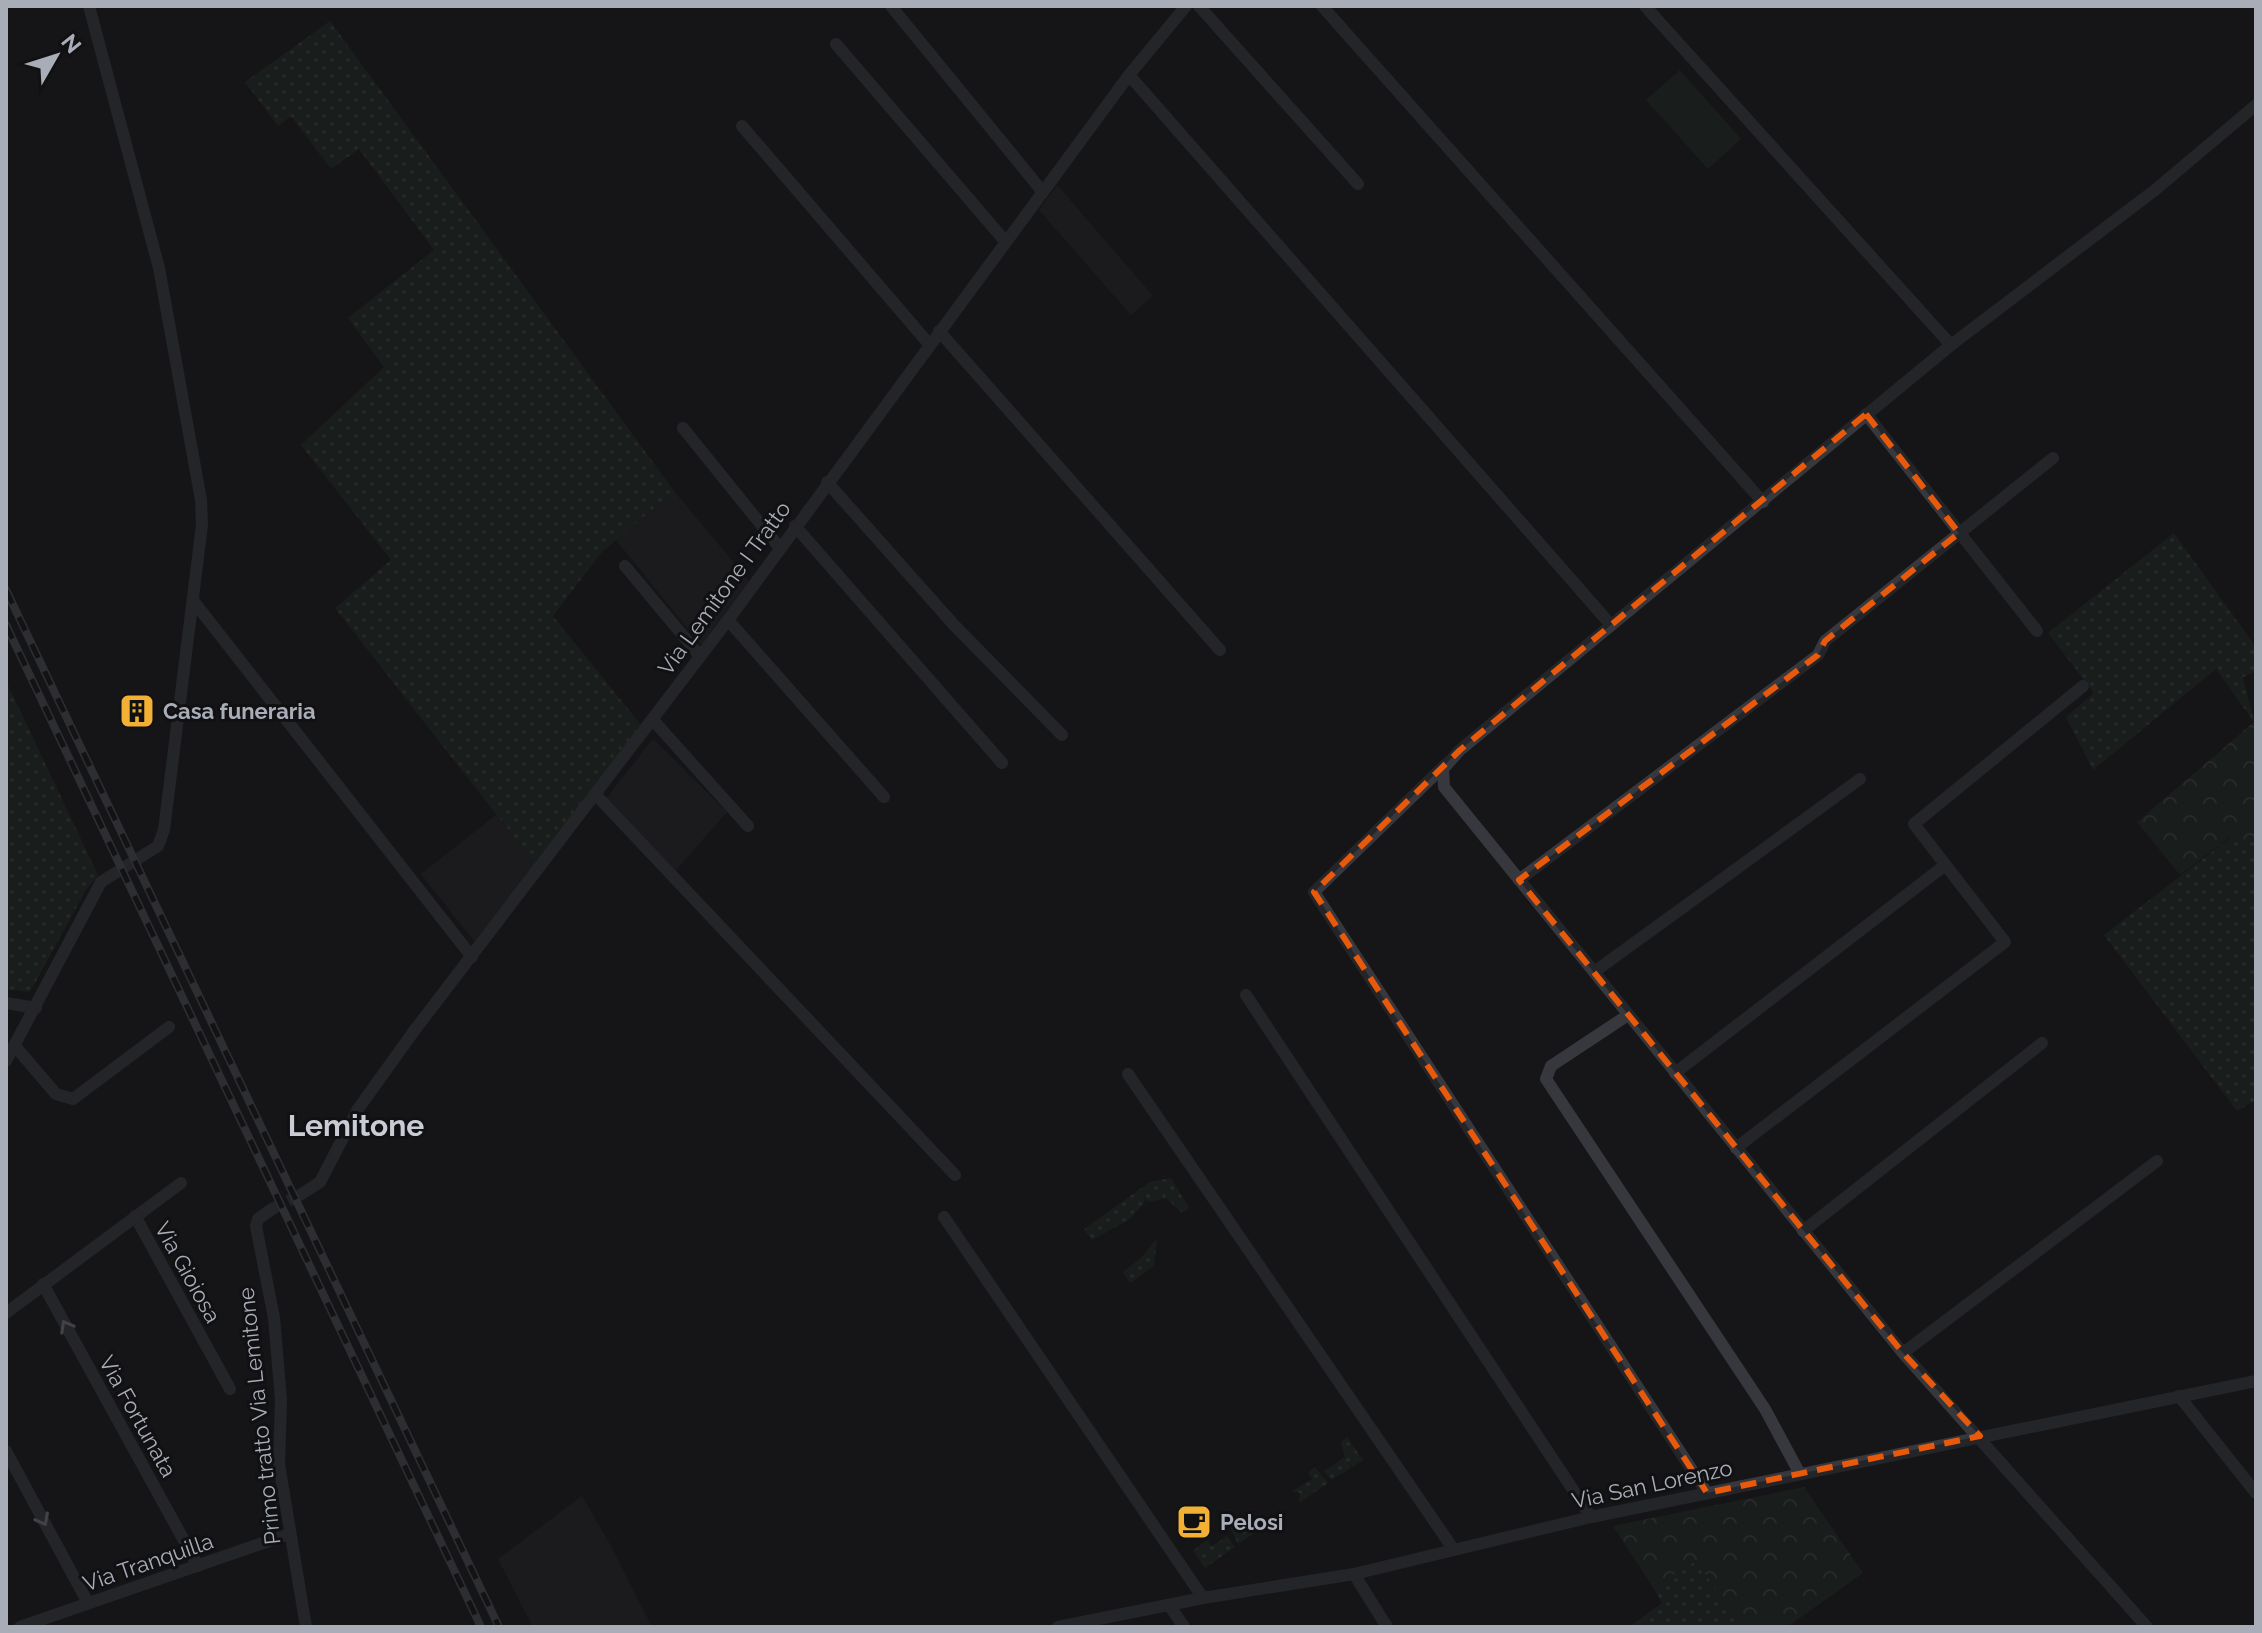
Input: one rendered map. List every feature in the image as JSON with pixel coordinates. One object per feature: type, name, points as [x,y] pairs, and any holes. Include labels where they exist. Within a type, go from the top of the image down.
[{"type":"street","points":[[6,1061],[101,882],[158,846],[164,830],[195,603],[201,500],[185,404],[159,268],[89,6]]},
{"type":"street","points":[[891,6],[1042,191]]},
{"type":"street","name":"Via Lemitone I Tratto","points":[[300,1195],[320,1182],[358,1109],[728,620],[1129,75],[1186,6]]},
{"type":"street","points":[[1199,6],[1358,184]]},
{"type":"street","points":[[1322,6],[1763,502]]},
{"type":"street","points":[[1645,6],[1951,345]]},
{"type":"street","points":[[836,44],[1005,241]]},
{"type":"street","points":[[1129,75],[1611,625]]},
{"type":"street","points":[[1707,1493],[1314,892],[1460,750],[1951,345],[2155,190],[2256,105]]},
{"type":"street","points":[[742,126],[929,344]]},
{"type":"street","points":[[939,331],[1220,650]]},
{"type":"street","points":[[1866,414],[2037,631]]},
{"type":"street","points":[[683,428],[780,548]]},
{"type":"street","points":[[1519,880],[1818,655],[1825,641],[2053,458]]},
{"type":"street","points":[[827,482],[954,625],[1062,735]]},
{"type":"street","points":[[795,526],[1002,763]]},
{"type":"street","points":[[625,566],[700,656]]},
{"type":"street","points":[[195,603],[472,957]]},
{"type":"street","points":[[728,620],[884,797]]},
{"type":"street","points":[[1736,1148],[2005,942],[1914,824],[2083,686]]},
{"type":"street","points":[[653,720],[748,826]]},
{"type":"street","points":[[1460,750],[1443,769],[1444,787],[1903,1353],[2147,1627]]},
{"type":"street","points":[[1594,972],[1860,779]]},
{"type":"street","points":[[596,795],[955,1175]]},
{"type":"street","points":[[1675,1073],[1944,866]]},
{"type":"street","points":[[1246,995],[1591,1517]]},
{"type":"street","points":[[6,1003],[36,1008]]},
{"type":"street","points":[[1628,1015],[1551,1066],[1546,1079],[1765,1409],[1800,1474]]},
{"type":"street","points":[[15,1046],[56,1094],[73,1099],[169,1027]]},
{"type":"street","points":[[1803,1231],[2042,1043]]},
{"type":"street","points":[[1128,1074],[1454,1550]]},
{"type":"street","points":[[1903,1353],[2157,1161]]},
{"type":"street","points":[[6,1313],[181,1183]]},
{"type":"street","name":"Primo tratto Via Lemitone","points":[[272,1209],[263,1213],[256,1226],[274,1318],[281,1400],[279,1464],[306,1627]]},
{"type":"street","name":"Via Gioiosa","points":[[135,1216],[230,1389]]},
{"type":"street","points":[[944,1217],[1203,1598]]},
{"type":"street","name":"Via Fortunata","points":[[43,1284],[198,1566]]},
{"type":"street","name":"Via San Lorenzo","points":[[1058,1627],[1203,1598],[1354,1574],[1591,1517],[2256,1381]]},
{"type":"street","points":[[2179,1396],[2256,1493]]},
{"type":"street","points":[[6,1451],[88,1603]]},
{"type":"street","name":"Via Tranquilla","points":[[20,1627],[289,1534]]},
{"type":"street","points":[[1354,1574],[1387,1627]]},
{"type":"street","points":[[1169,1605],[1184,1627]]},
{"type":"highlighted area","points":[[1866,414],[1959,533],[1825,641],[1818,655],[1519,880],[1903,1353],[1980,1436],[1707,1493],[1314,892],[1460,750]]},
{"type":"shaded area","points":[[1057,185],[1153,296],[1131,315],[1039,210]]},
{"type":"shaded area","points":[[674,491],[749,581],[701,645],[616,540]]},
{"type":"shaded area","points":[[653,739],[727,812],[674,872],[605,800]]},
{"type":"shaded area","points":[[496,815],[535,864],[475,942],[421,874]]},
{"type":"shaded area","points":[[582,1496],[652,1627],[533,1627],[498,1559]]},
{"type":"green space","points":[[330,21],[674,491],[601,553],[553,616],[641,725],[535,864],[335,608],[391,560],[301,445],[384,367],[348,318],[434,250],[359,149],[331,169],[291,116],[278,126],[245,82]]},
{"type":"green space","points":[[1680,70],[1741,139],[1708,169],[1646,100]]},
{"type":"green space","points":[[2174,533],[2256,647],[2256,672],[2243,677],[2254,722],[2216,669],[2093,770],[2066,717],[2094,693],[2048,633]]},
{"type":"green space","points":[[6,681],[98,875],[86,890],[30,992],[6,989]]},
{"type":"green space","points":[[2254,722],[2256,842],[2230,837],[2180,875],[2137,822]]},
{"type":"green space","points":[[2231,837],[2256,842],[2256,1100],[2237,1111],[2104,935]]},
{"type":"green space","points":[[1171,1178],[1189,1208],[1182,1213],[1166,1198],[1148,1202],[1143,1197],[1145,1202],[1130,1219],[1092,1240],[1084,1229],[1150,1182]]},
{"type":"green space","points":[[1157,1238],[1154,1266],[1130,1283],[1123,1272],[1142,1257]]},
{"type":"green space","points":[[1347,1437],[1363,1460],[1352,1467],[1347,1460],[1351,1468],[1331,1480],[1324,1471],[1345,1457],[1341,1442]]},
{"type":"green space","points":[[1315,1467],[1328,1483],[1299,1503],[1300,1493],[1292,1491],[1312,1479],[1308,1472]]},
{"type":"green space","points":[[1804,1487],[1863,1573],[1787,1627],[1743,1627],[1696,1561],[1653,1587],[1613,1526]]},
{"type":"green space","points":[[1259,1514],[1258,1522],[1268,1524],[1238,1544],[1230,1527],[1237,1522],[1241,1528]]},
{"type":"green space","points":[[1227,1536],[1235,1547],[1205,1568],[1193,1551],[1207,1540],[1212,1546]]},
{"type":"green space","points":[[1696,1561],[1743,1627],[1629,1627],[1662,1603],[1653,1587]]},
{"type":"tunnel","points":[[272,1209],[300,1195]]},
{"type":"railway","points":[[6,590],[499,1627]]},
{"type":"railway","points":[[6,625],[481,1627]]},
{"type":"place","name":"Casa funeraria","points":[[137,711]]},
{"type":"place","name":"Pelosi","points":[[1194,1522]]},
{"type":"district","name":"Lemitone","points":[[356,1125]]}]
